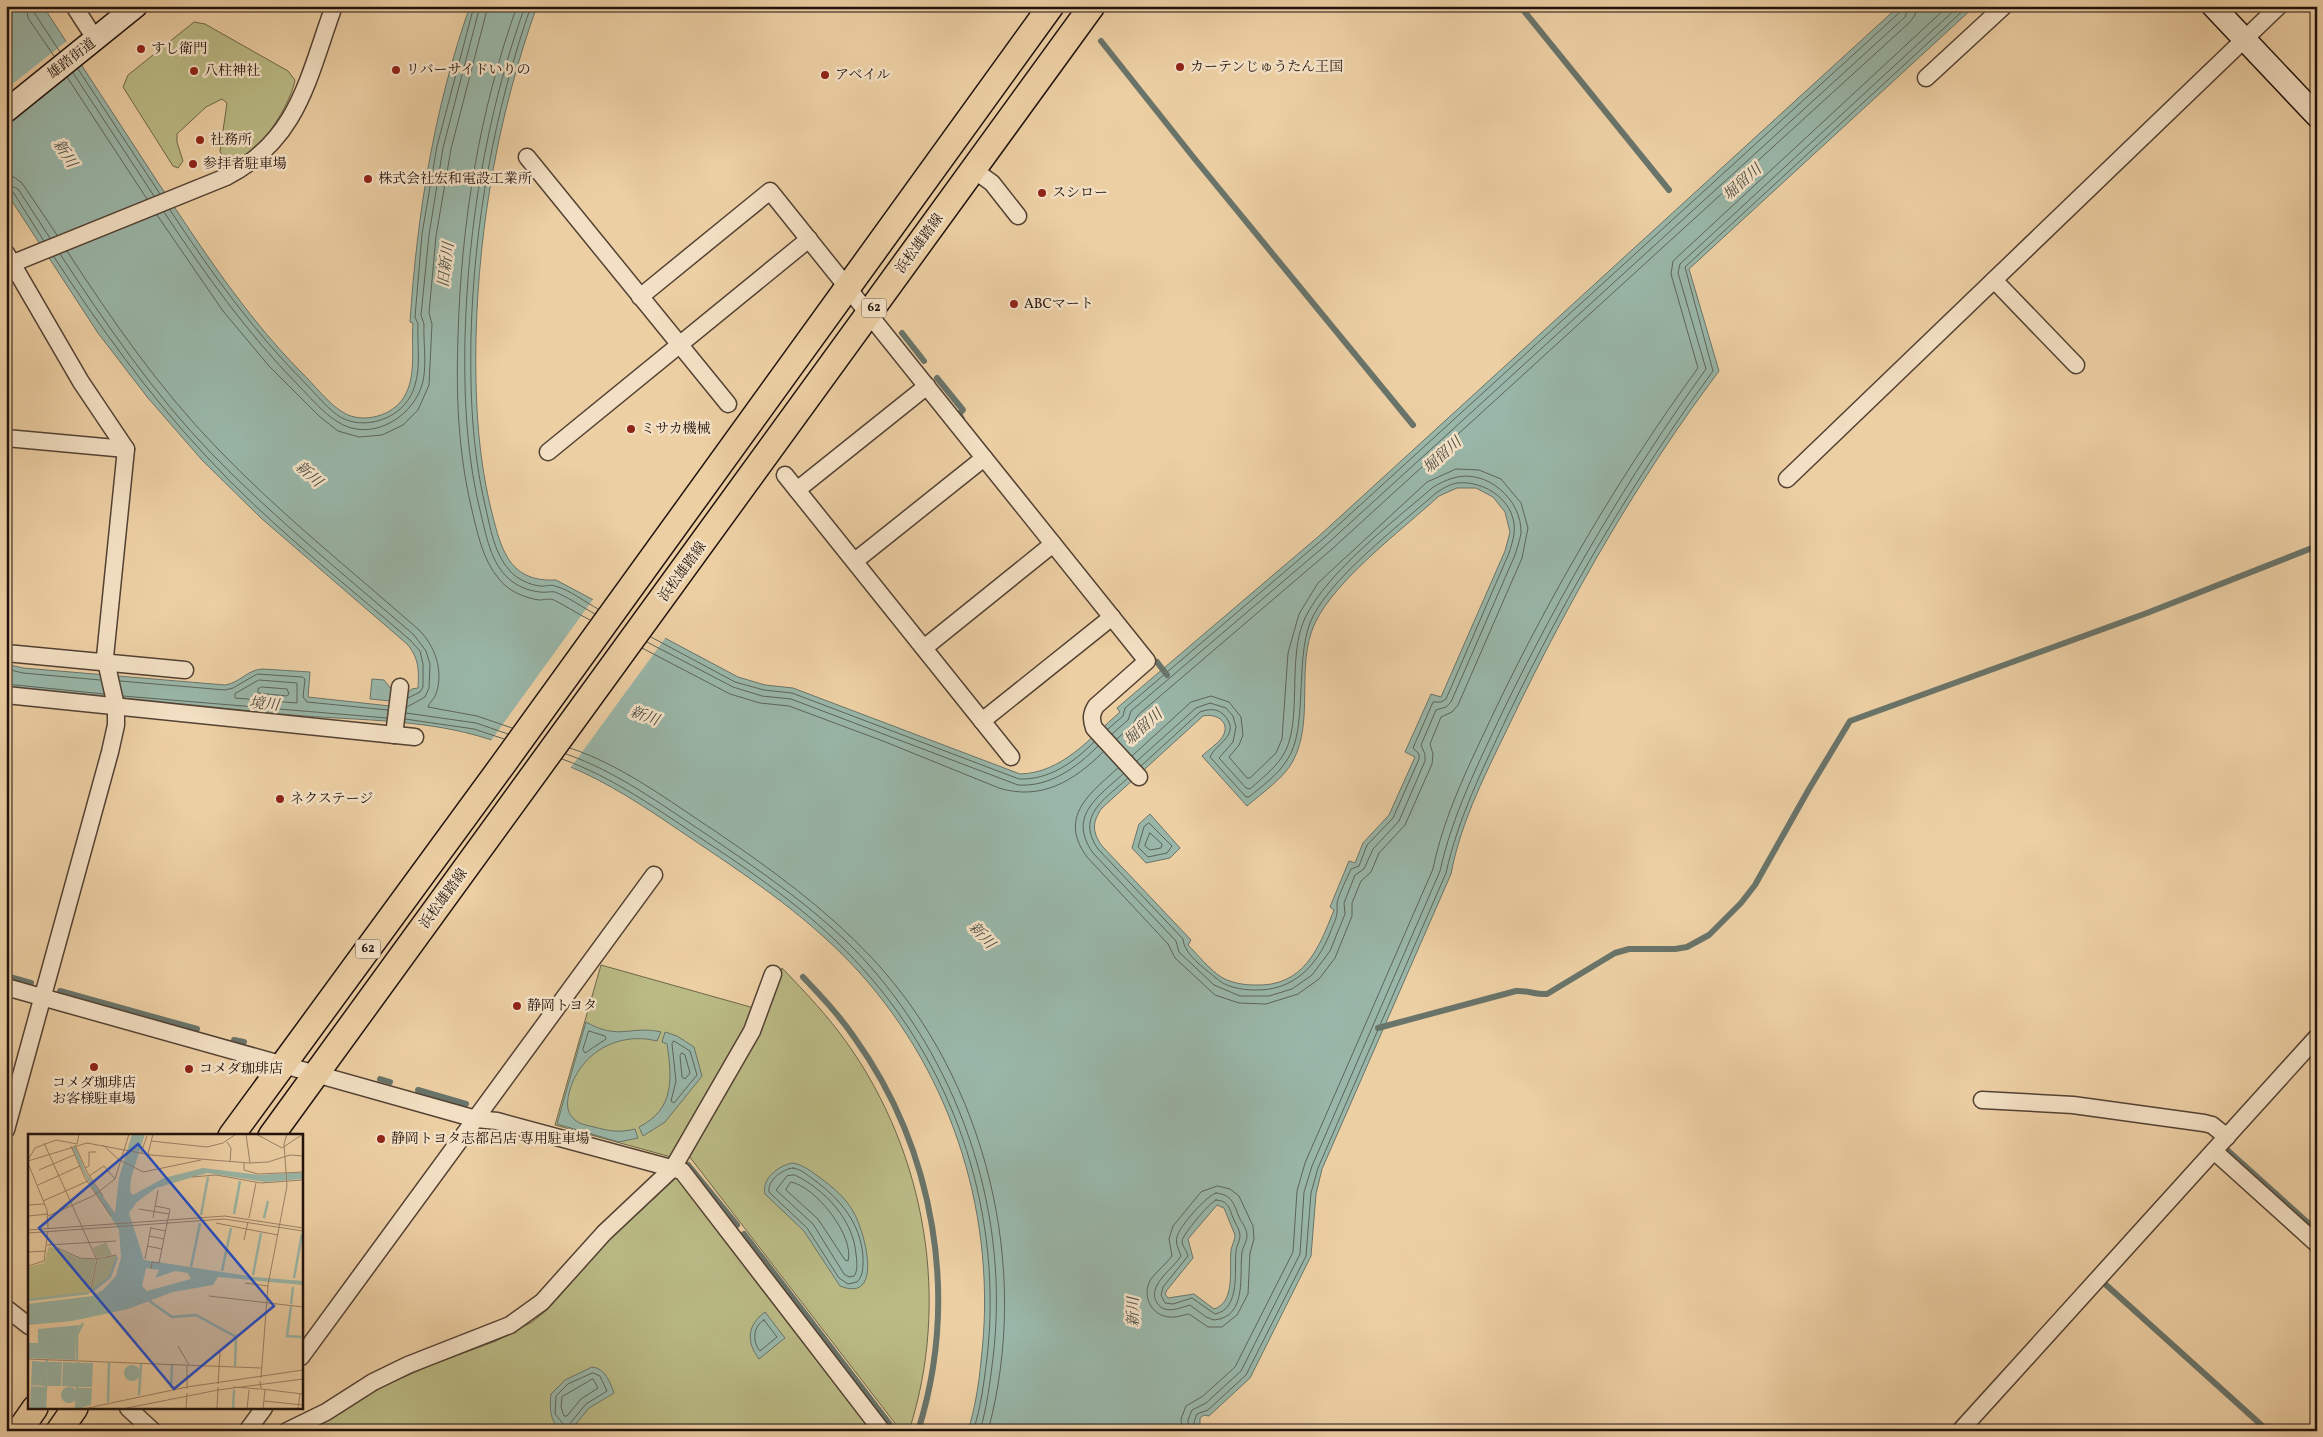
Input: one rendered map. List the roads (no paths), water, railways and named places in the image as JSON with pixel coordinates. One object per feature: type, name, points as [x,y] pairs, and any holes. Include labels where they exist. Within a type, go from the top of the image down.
[{"type":"main road","name":"62","points":[[233,1134],[1051,6]]},
{"type":"main road","name":"浜松雄踏線","points":[[272,1134],[1092,6]]},
{"type":"main road","points":[[19,1431],[34,1410]]},
{"type":"main road","points":[[59,1431],[75,1410]]},
{"type":"street","points":[[74,6],[94,42]]},
{"type":"street","name":"雄踏街道","points":[[6,110],[94,42],[136,6]]},
{"type":"street","points":[[6,1130],[116,725],[115,704],[107,666],[126,449],[81,382],[13,260],[188,193],[226,177],[252,162],[284,130],[298,104],[334,6]]},
{"type":"street","points":[[1926,78],[2004,6]]},
{"type":"street","points":[[2213,6],[2317,116]]},
{"type":"street","points":[[1787,479],[2279,6]]},
{"type":"street","points":[[527,157],[728,404]]},
{"type":"street","points":[[974,170],[992,183],[1018,216]]},
{"type":"street","points":[[640,297],[770,191],[1147,661],[1096,706],[1092,713],[1094,728],[1139,777]]},
{"type":"street","points":[[548,452],[809,240]]},
{"type":"street","points":[[1994,280],[2076,365]]},
{"type":"street","points":[[797,490],[926,386]]},
{"type":"street","points":[[6,438],[126,449]]},
{"type":"street","points":[[855,562],[984,458]]},
{"type":"street","points":[[785,475],[1011,757]]},
{"type":"street","points":[[924,648],[1053,544]]},
{"type":"street","points":[[982,721],[1112,617]]},
{"type":"street","points":[[6,652],[107,666],[185,670]]},
{"type":"street","points":[[395,730],[400,688]]},
{"type":"street","points":[[6,695],[395,730],[415,737]]},
{"type":"street","points":[[302,1356],[654,875]]},
{"type":"street","points":[[287,1431],[326,1412],[382,1377],[428,1356],[493,1333],[527,1314],[542,1302],[604,1233],[673,1168],[752,1031],[773,974]]},
{"type":"street","points":[[6,987],[476,1119],[497,1121],[682,1171],[882,1431]]},
{"type":"street","points":[[1960,1431],[2317,1037]]},
{"type":"street","points":[[1982,1100],[2073,1105],[2204,1123],[2212,1125],[2227,1137]]},
{"type":"street","points":[[2214,1151],[2317,1244]]},
{"type":"street","points":[[6,1308],[28,1325]]},
{"type":"street","points":[[130,1410],[153,1431]]},
{"type":"street","points":[[247,1431],[263,1410]]},
{"type":"water","points":[[6,6],[43,6],[190,231],[260,327],[326,399],[338,409],[360,418],[377,416],[393,409],[399,404],[411,380],[413,323],[410,322],[413,282],[429,162],[446,83],[470,6],[537,6],[512,86],[493,168],[481,252],[478,294],[476,379],[482,463],[490,505],[502,547],[508,558],[516,568],[526,575],[539,579],[556,580],[738,677],[765,685],[793,688],[1020,774],[1049,768],[1086,743],[1120,712],[1117,708],[1319,536],[1899,6],[1975,6],[1689,269],[1719,371],[1689,412],[1633,497],[1582,584],[1534,674],[1468,814],[1451,874],[1322,1169],[1316,1194],[1311,1256],[1250,1378],[1209,1416],[1204,1415],[1200,1418],[1200,1431],[968,1431],[973,1414],[981,1361],[985,1308],[982,1256],[975,1204],[962,1153],[944,1104],[921,1057],[892,1013],[841,953],[803,919],[762,887],[641,805],[597,779],[571,767],[490,739],[433,726],[390,721],[230,710],[6,689],[6,664],[23,668],[225,685],[235,682],[253,671],[263,669],[310,672],[308,697],[390,706],[412,689],[418,688],[418,676],[416,659],[407,644],[261,518],[202,460],[148,398],[98,333],[6,192]],"holes":[[[1457,488],[1476,488],[1493,497],[1505,512],[1510,532],[1505,551],[1441,697],[1431,694],[1405,752],[1415,757],[1389,815],[1363,843],[1355,863],[1349,861],[1330,907],[1334,910],[1322,938],[1315,951],[1298,972],[1272,984],[1246,985],[1225,979],[1212,970],[1188,945],[1191,940],[1102,846],[1095,832],[1096,818],[1102,808],[1203,716],[1208,715],[1220,719],[1225,726],[1225,731],[1219,741],[1202,756],[1247,806],[1272,785],[1289,767],[1299,745],[1303,728],[1306,657],[1309,640],[1315,623],[1325,606],[1338,589],[1371,556],[1439,496]],[[1217,1205],[1224,1208],[1235,1235],[1231,1250],[1229,1292],[1226,1299],[1214,1309],[1194,1294],[1168,1298],[1165,1294],[1167,1290],[1193,1258],[1188,1239]]]},
{"type":"water","points":[[372,679],[384,680],[392,690],[391,701],[370,699]]},
{"type":"water","points":[[1150,814],[1180,848],[1170,858],[1146,863],[1132,848],[1139,824]]},
{"type":"water","points":[[586,1022],[607,1031],[651,1030],[661,1032],[657,1041],[628,1039],[602,1048],[581,1067],[569,1093],[568,1109],[577,1122],[609,1130],[624,1131],[635,1129],[638,1138],[619,1142],[557,1124]]},
{"type":"water","points":[[665,1032],[677,1036],[694,1047],[702,1076],[665,1122],[643,1136],[639,1127],[651,1120],[659,1111],[665,1102],[668,1092],[670,1080],[669,1057],[667,1044],[662,1042]]},
{"type":"water","points":[[793,1163],[807,1168],[829,1185],[843,1198],[854,1213],[866,1248],[868,1263],[867,1275],[863,1285],[854,1289],[840,1286],[804,1231],[765,1194],[764,1188],[768,1178],[782,1167]]},
{"type":"water","points":[[765,1312],[785,1338],[759,1359],[752,1346],[750,1334],[755,1322]]},
{"type":"water","points":[[592,1367],[604,1373],[614,1393],[589,1408],[571,1430],[564,1430],[552,1418],[551,1394],[565,1380]]},
{"type":"waterway","points":[[1520,6],[1669,190]]},
{"type":"waterway","points":[[1101,41],[1194,158],[1413,425]]},
{"type":"waterway","points":[[902,333],[924,361]]},
{"type":"waterway","points":[[937,378],[963,410],[959,414],[962,419]]},
{"type":"waterway","points":[[1378,1028],[1516,991],[1547,994],[1615,953],[1629,949],[1675,949],[1687,947],[1709,935],[1741,903],[1755,885],[1850,721],[2147,613],[2317,546]]},
{"type":"waterway","points":[[1157,662],[1167,675]]},
{"type":"waterway","points":[[6,976],[31,983]]},
{"type":"waterway","points":[[803,977],[848,1029],[882,1081],[904,1128],[921,1176],[932,1226],[938,1278],[937,1329],[931,1381],[918,1431]]},
{"type":"waterway","points":[[60,991],[197,1029]]},
{"type":"waterway","points":[[234,1040],[244,1042]]},
{"type":"waterway","points":[[380,1079],[390,1082]]},
{"type":"waterway","points":[[418,1090],[466,1104]]},
{"type":"waterway","points":[[2225,1150],[2317,1231]]},
{"type":"waterway","points":[[688,1165],[737,1225]]},
{"type":"waterway","points":[[744,1234],[895,1431]]},
{"type":"waterway","points":[[2104,1283],[2268,1431]]},
{"type":"place","name":"すし衛門","points":[[141,49]]},
{"type":"place","name":"カーテンじゅうたん王国","points":[[1180,67]]},
{"type":"place","name":"リバーサイドいりの","points":[[396,70]]},
{"type":"place","name":"八柱神社","points":[[194,71]]},
{"type":"place","name":"アベイル","points":[[825,75]]},
{"type":"place","name":"社務所","points":[[200,140]]},
{"type":"place","name":"参拝者駐車場","points":[[193,164]]},
{"type":"place","name":"株式会社宏和電設工業所","points":[[368,179]]},
{"type":"place","name":"スシロー","points":[[1042,193]]},
{"type":"place","name":"ABCマート","points":[[1014,304]]},
{"type":"place","name":"ミサカ機械","points":[[631,429]]},
{"type":"place","name":"ネクステージ","points":[[280,799]]},
{"type":"place","name":"静岡トヨタ","points":[[517,1006]]},
{"type":"place","name":"コメダ珈琲店 お客様駐車場","points":[[94,1067]]},
{"type":"place","name":"コメダ珈琲店","points":[[189,1069]]},
{"type":"place","name":"静岡トヨタ志都呂店 専用駐車場","points":[[381,1139]]},
{"type":"water label","name":"新川","points":[[64,154]]},
{"type":"water label","name":"堀留川","points":[[1743,183]]},
{"type":"water label","name":"旧新川","points":[[447,265]]},
{"type":"water label","name":"堀留川","points":[[1443,456]]},
{"type":"water label","name":"新川","points":[[308,475]]},
{"type":"water label","name":"境川","points":[[264,705]]},
{"type":"water label","name":"新川","points":[[644,717]]},
{"type":"water label","name":"堀留川","points":[[1144,728]]},
{"type":"water label","name":"新川","points":[[981,936]]},
{"type":"water label","name":"新川","points":[[1134,1312]]}]
